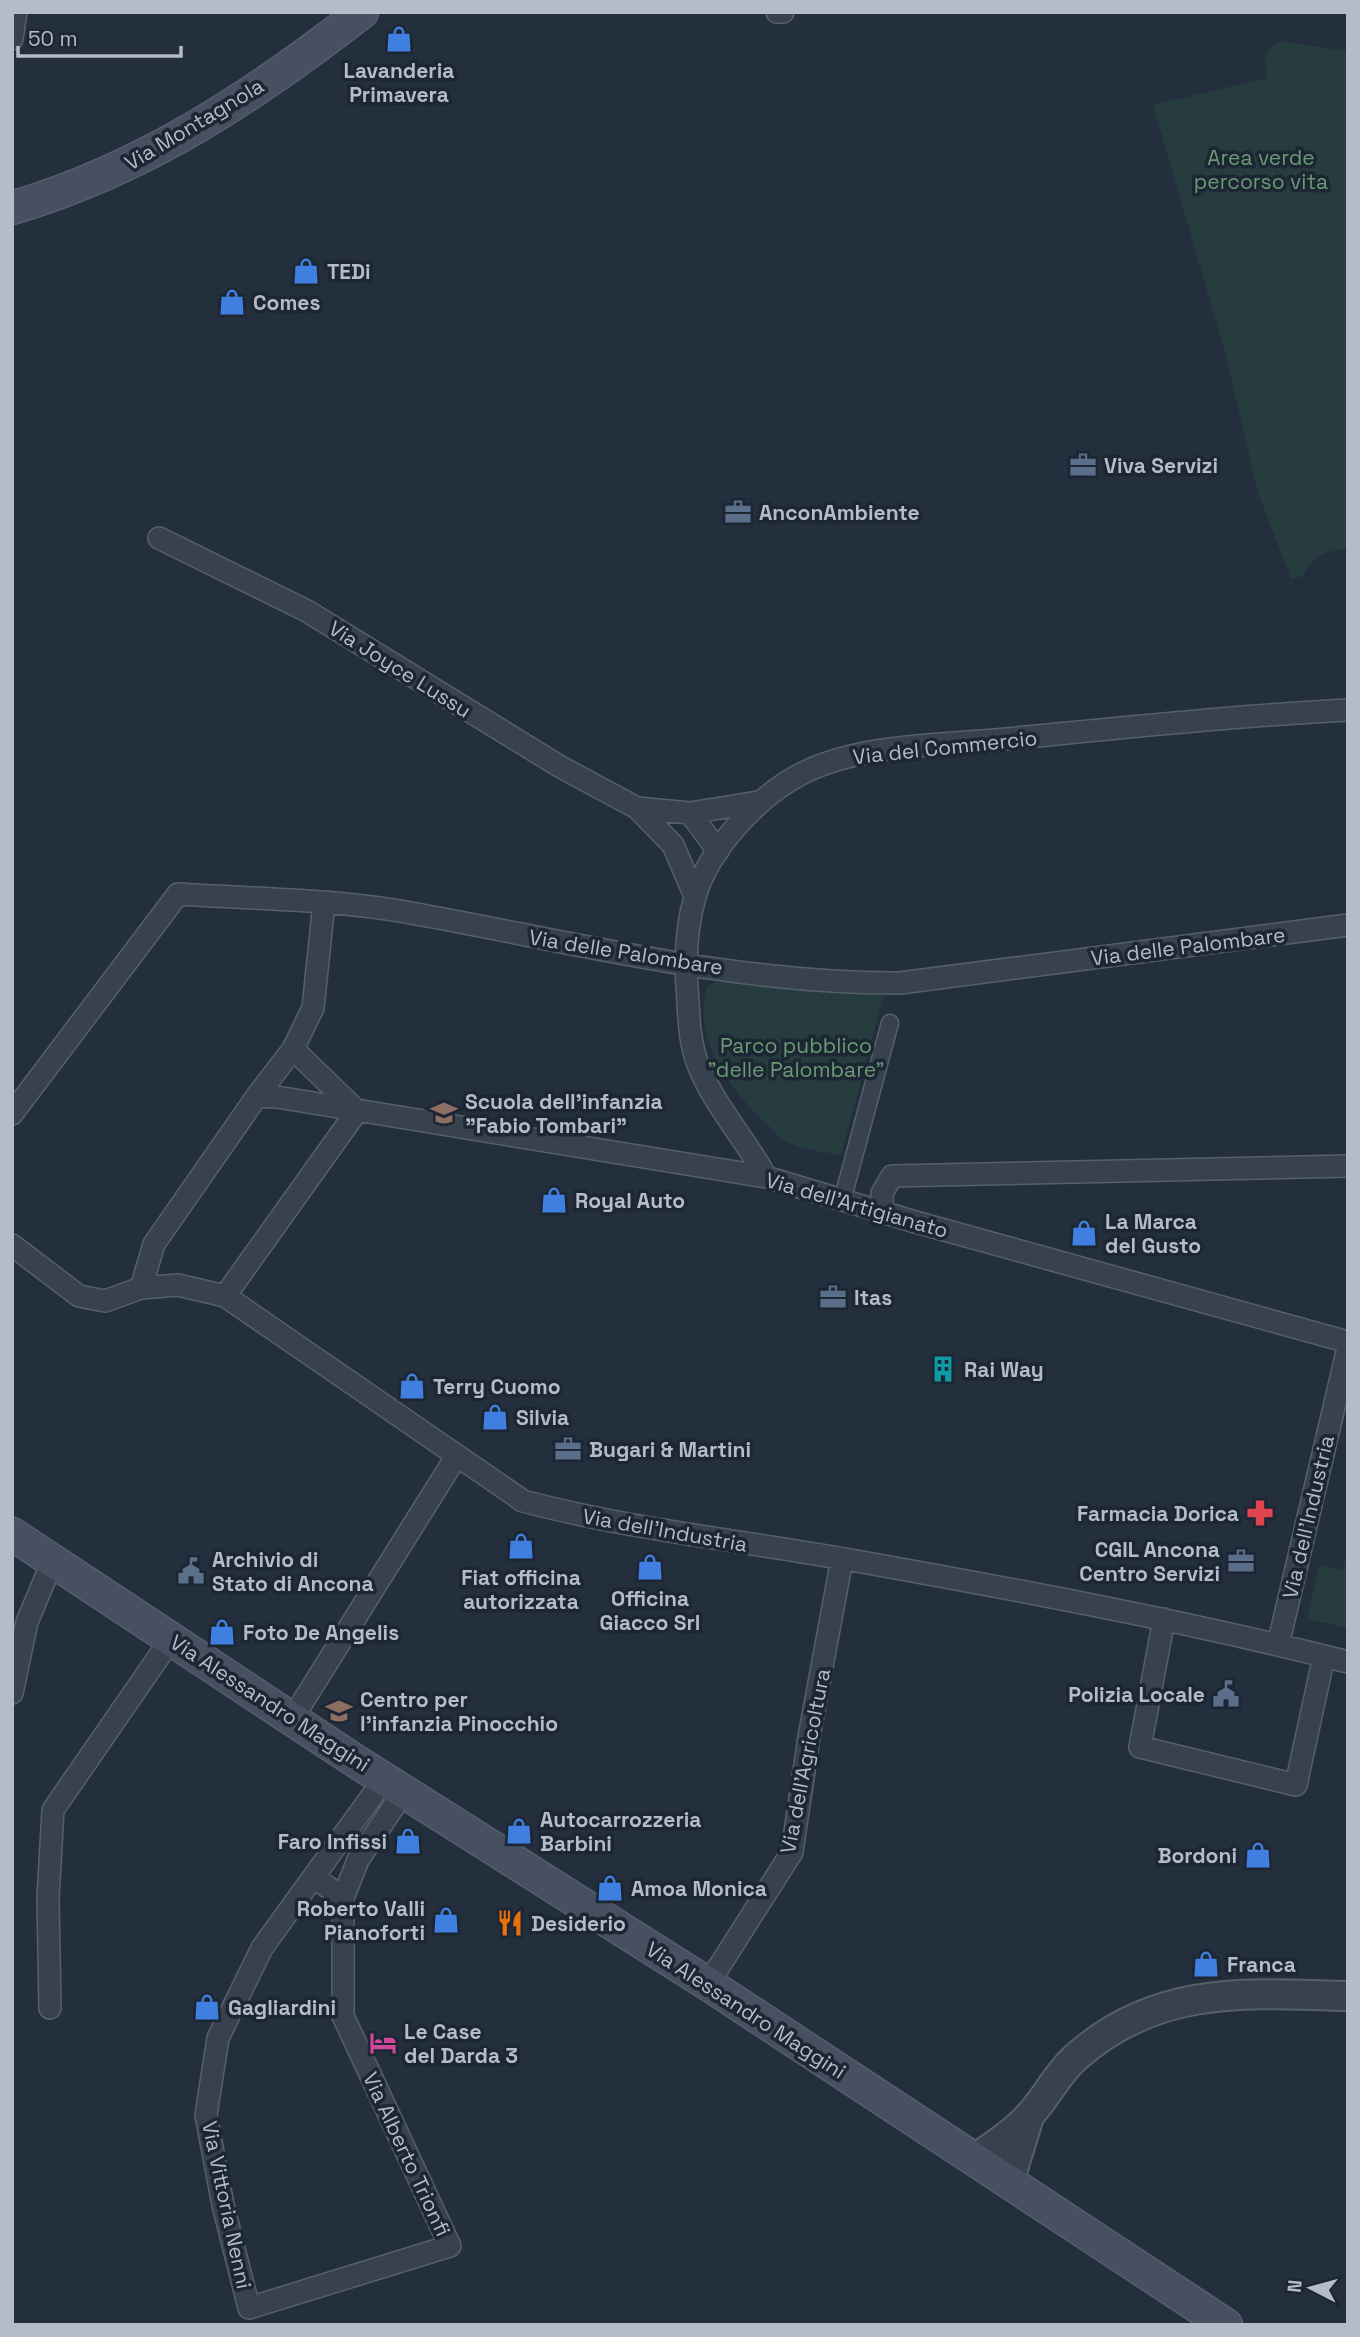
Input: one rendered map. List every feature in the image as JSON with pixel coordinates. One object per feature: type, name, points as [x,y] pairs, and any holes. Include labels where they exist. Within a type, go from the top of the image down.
[{"type":"main road","name":"Via Montagnola","points":[[12,208],[72,190],[171,141],[257,88],[362,12]]},
{"type":"main road","name":"Via Alessandro Maggini","points":[[12,1534],[292,1719],[708,1984],[1226,2325]]},
{"type":"street","points":[[12,39],[16,12]]},
{"type":"street","points":[[777,12],[783,12]]},
{"type":"street","name":"Via Joyce Lussu","points":[[159,538],[307,611],[559,766],[637,808],[673,845],[695,896]]},
{"type":"street","name":"Via del Commercio","points":[[766,1177],[719,1103],[697,1062],[691,1040],[685,964],[695,896],[718,851],[758,802],[804,772],[841,758],[912,748],[1245,715],[1348,710]]},
{"type":"street","name":"Via Joyce Lussu","points":[[637,808],[690,813],[758,802]]},
{"type":"street","points":[[690,813],[718,851]]},
{"type":"street","points":[[673,845],[718,851]]},
{"type":"street","name":"Via delle Palombare","points":[[12,1114],[178,894],[324,903],[410,912],[685,964],[844,984],[900,983],[1348,925]]},
{"type":"street","points":[[141,1288],[154,1244],[293,1049],[313,1008],[324,903]]},
{"type":"street","points":[[842,1200],[890,1023]]},
{"type":"street","points":[[12,1245],[79,1296],[106,1301],[141,1288],[178,1285],[225,1296],[356,1111],[293,1049]]},
{"type":"street","name":"Via dell'Artigianato","points":[[257,1096],[766,1177],[883,1213],[1348,1342]]},
{"type":"street","points":[[883,1213],[882,1193],[892,1176],[1348,1166]]},
{"type":"street","name":"Via dell'Industria","points":[[225,1296],[523,1501],[572,1514],[696,1537],[842,1559],[1164,1619],[1348,1662]]},
{"type":"street","name":"Via dell'Industria","points":[[1278,1645],[1301,1558],[1348,1349]]},
{"type":"street","points":[[292,1719],[456,1457]]},
{"type":"street","name":"Via dell'Agricoltura","points":[[708,1984],[792,1852],[809,1737],[842,1559]]},
{"type":"street","points":[[12,1693],[27,1622],[54,1560]]},
{"type":"street","points":[[1164,1619],[1140,1747],[1296,1786],[1324,1656]]},
{"type":"street","points":[[50,2008],[48,1898],[53,1810],[171,1639]]},
{"type":"street","points":[[314,1878],[343,1898],[394,1784]]},
{"type":"street","name":"Via Vittoria Nenni","points":[[394,1784],[314,1878],[262,1948],[218,2038],[206,2115],[223,2205],[249,2308],[450,2246]]},
{"type":"street","name":"Via Alberto Trionfi","points":[[343,1898],[343,2016],[450,2246]]},
{"type":"street","points":[[975,2159],[1029,2117],[1074,2059],[1103,2035],[1148,2011],[1211,1995],[1348,1996]]},
{"type":"street","points":[[1009,2182],[1029,2117]]},
{"type":"green space","name":"Area verde percorso vita","points":[[1278,41],[1348,51],[1348,548],[1315,559],[1303,576],[1291,579],[1258,493],[1226,356],[1153,105],[1267,78],[1264,55]]},
{"type":"green space","name":"Parco pubblico \"delle Palombare\"","points":[[719,980],[884,995],[841,1155],[801,1147],[782,1139],[752,1109],[727,1078],[709,1044],[705,1025],[707,987]]},
{"type":"green space","points":[[1346,1557],[1348,1628],[1307,1619],[1319,1565],[1342,1570]]},
{"type":"place","name":"Lavanderia Primavera","points":[[399,39]]},
{"type":"place","name":"TEDi","points":[[306,271]]},
{"type":"place","name":"Comes","points":[[232,302]]},
{"type":"place","name":"Viva Servizi","points":[[1083,465]]},
{"type":"place","name":"AnconAmbiente","points":[[738,512]]},
{"type":"place","name":"Scuola dell'infanzia \"Fabio Tombari\"","points":[[444,1113]]},
{"type":"place","name":"Royal Auto","points":[[554,1200]]},
{"type":"place","name":"La Marca del Gusto","points":[[1084,1233]]},
{"type":"place","name":"Itas","points":[[833,1297]]},
{"type":"place","name":"Rai Way","points":[[943,1369]]},
{"type":"place","name":"Terry Cuomo","points":[[412,1386]]},
{"type":"place","name":"Silvia","points":[[495,1417]]},
{"type":"place","name":"Bugari & Martini","points":[[568,1449]]},
{"type":"place","name":"Farmacia Dorica","points":[[1260,1513]]},
{"type":"place","name":"Fiat officina autorizzata","points":[[521,1546]]},
{"type":"place","name":"CGIL Ancona Centro Servizi","points":[[1241,1561]]},
{"type":"place","name":"Officina Giacco Srl","points":[[650,1567]]},
{"type":"place","name":"Archivio di Stato di Ancona","points":[[191,1571]]},
{"type":"place","name":"Foto De Angelis","points":[[222,1632]]},
{"type":"place","name":"Polizia Locale","points":[[1226,1694]]},
{"type":"place","name":"Centro per l'infanzia Pinocchio","points":[[339,1711]]},
{"type":"place","name":"Autocarrozzeria Barbini","points":[[519,1831]]},
{"type":"place","name":"Faro Infissi","points":[[408,1841]]},
{"type":"place","name":"Bordoni","points":[[1258,1855]]},
{"type":"place","name":"Amoa Monica","points":[[610,1888]]},
{"type":"place","name":"Roberto Valli Pianoforti","points":[[446,1920]]},
{"type":"place","name":"Desiderio","points":[[510,1923]]},
{"type":"place","name":"Franca","points":[[1206,1964]]},
{"type":"place","name":"Gagliardini","points":[[207,2007]]},
{"type":"place","name":"Le Case del Darda 3","points":[[383,2043]]}]
